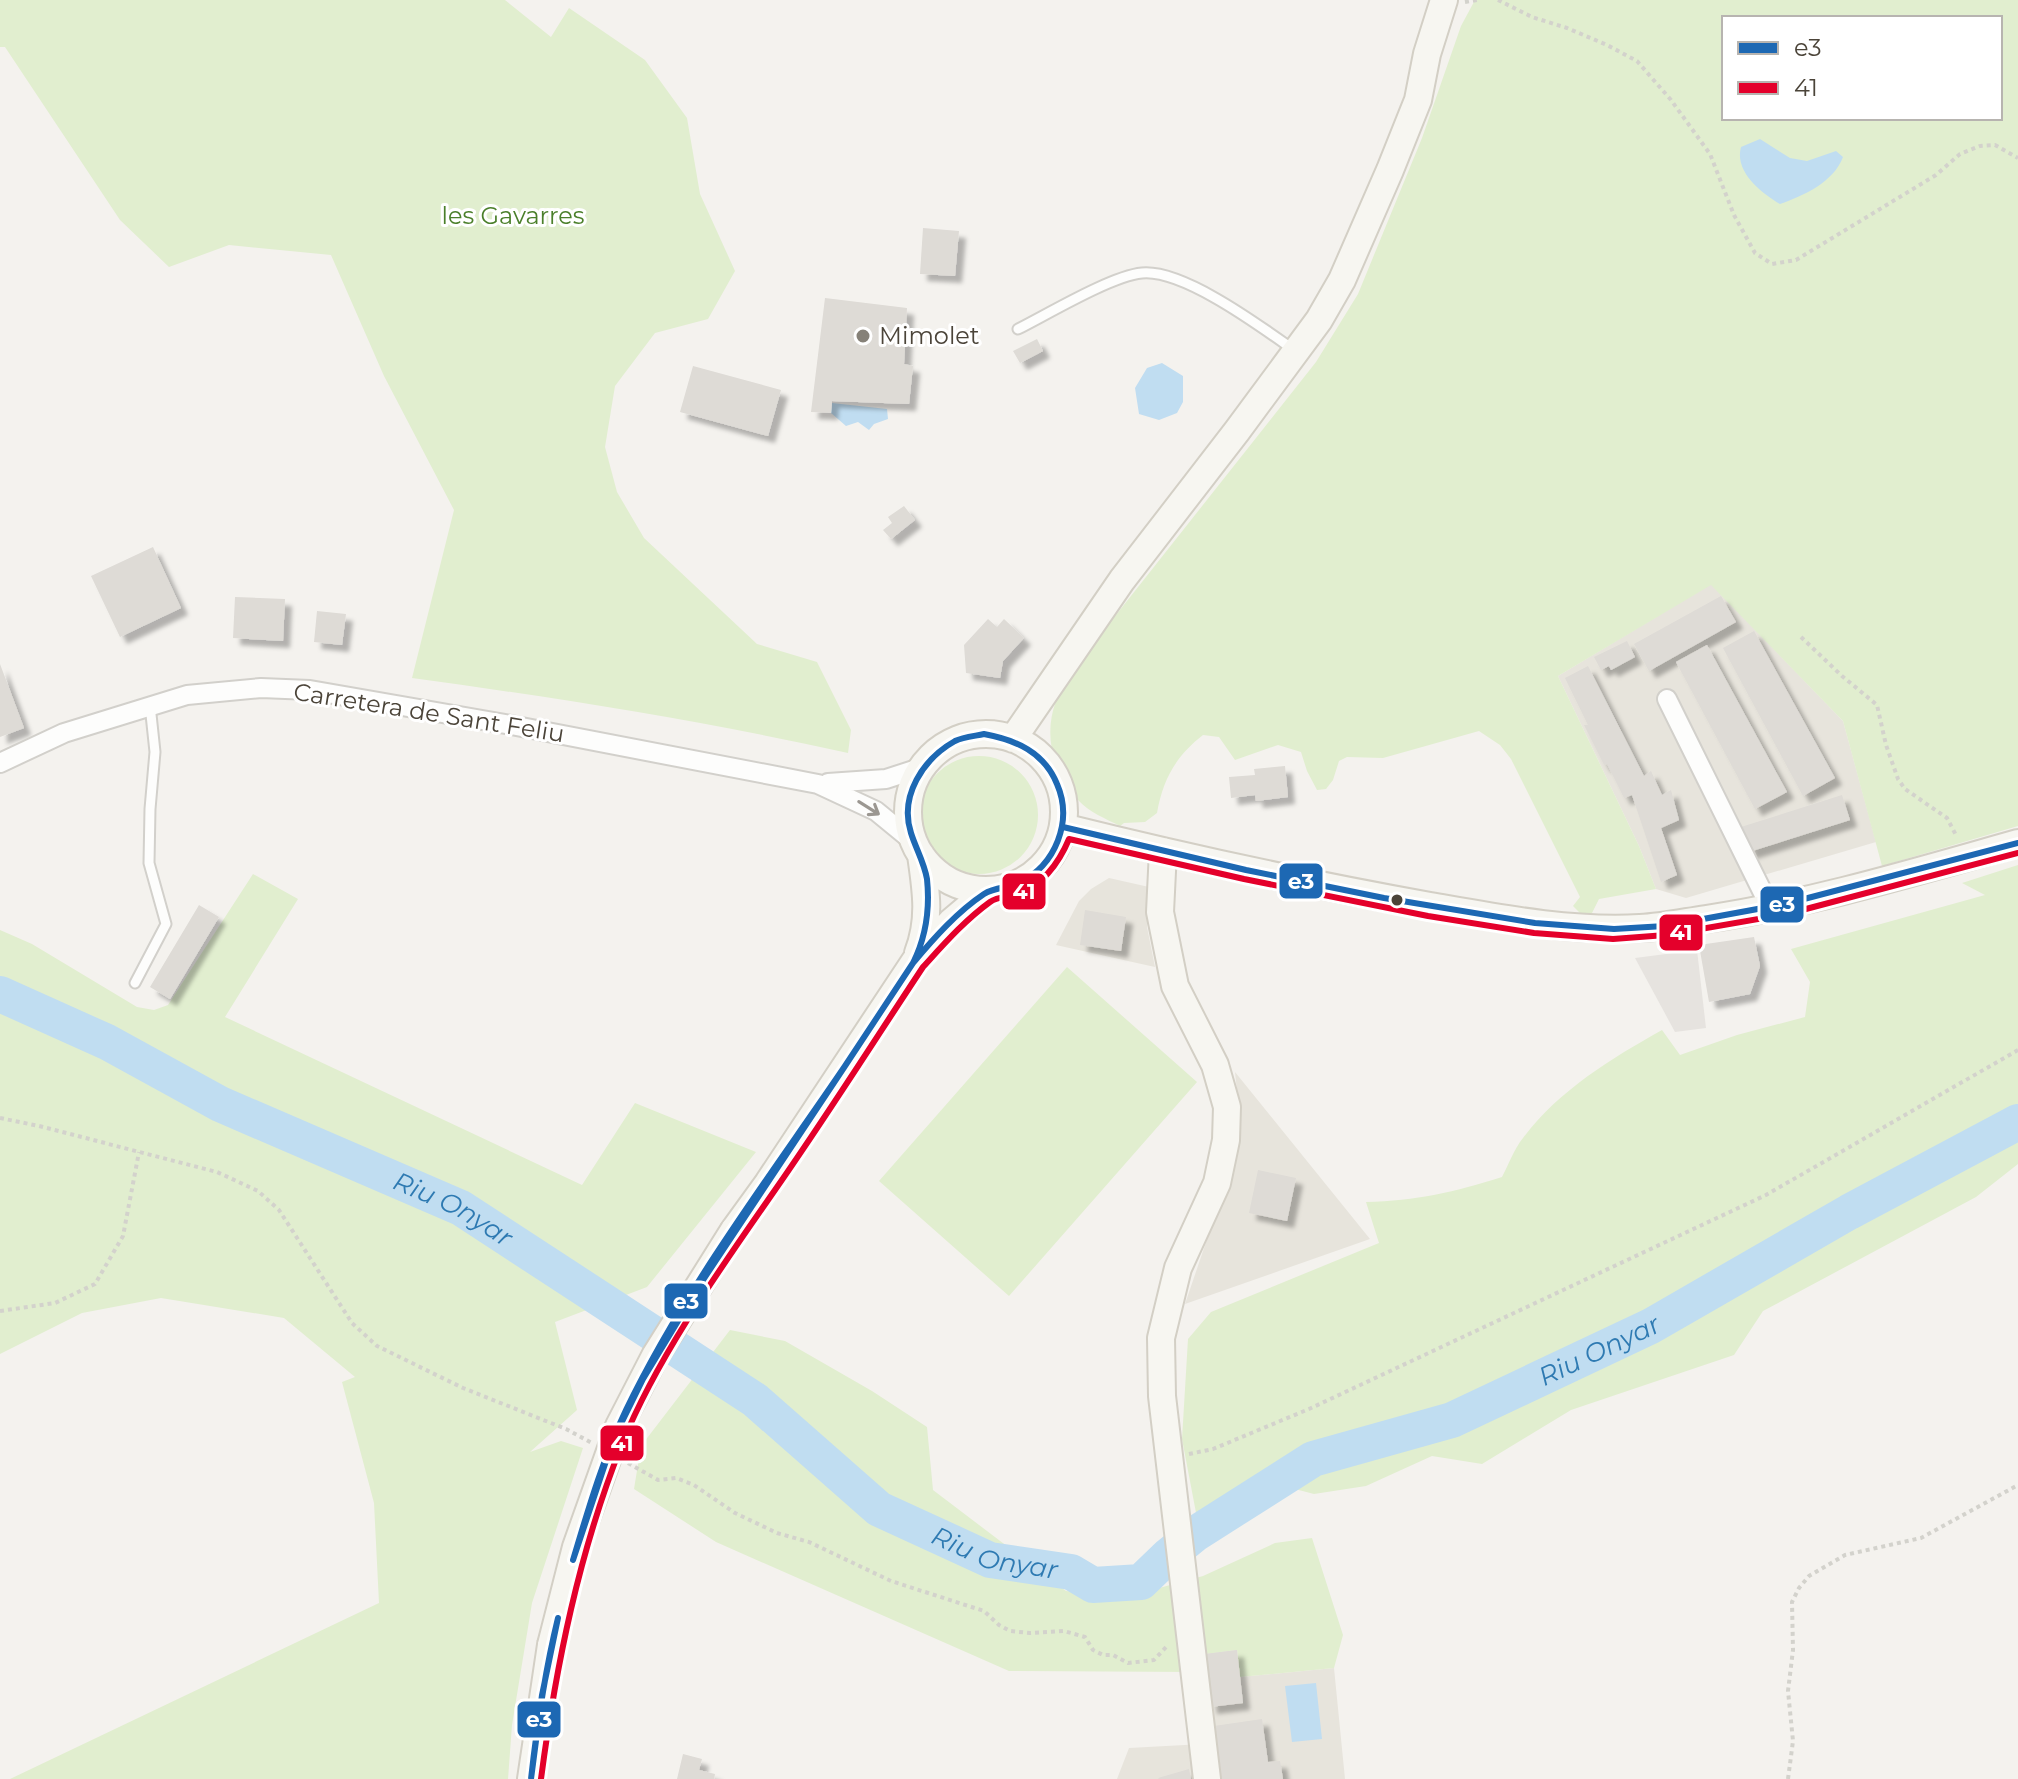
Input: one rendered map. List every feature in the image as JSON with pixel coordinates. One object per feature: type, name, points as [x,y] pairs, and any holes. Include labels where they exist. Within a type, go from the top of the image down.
[{"type":"main road","points":[[1418,100],[1427,54],[1444,0]]},
{"type":"main road","points":[[1013,739],[1122,580],[1296,352],[1342,280],[1418,100],[1434,72],[1459,0]]},
{"type":"main road","points":[[915,961],[925,933],[928,906],[909,818],[909,805],[916,779],[923,767],[942,749],[965,738],[989,734],[1013,739],[1034,751],[1057,779],[1063,802],[1063,827],[1053,851],[1037,871],[1014,885],[989,890],[963,886],[939,874],[918,849]]},
{"type":"main road","points":[[1063,827],[1396,900],[1513,921],[1641,928],[1835,894],[2018,843]]},
{"type":"main road","points":[[1163,851],[1160,912],[1175,986],[1215,1065],[1227,1107],[1226,1140],[1217,1183],[1178,1268],[1161,1338],[1162,1396],[1207,1779]]},
{"type":"main road","points":[[531,1779],[539,1708],[551,1645],[576,1547],[619,1426],[655,1356],[734,1230],[915,961],[951,922],[989,890]]},
{"type":"street","name":"Carretera de Sant Feliu","points":[[0,763],[64,733],[187,695],[261,688],[310,690],[526,727],[818,784],[876,811],[918,849]]},
{"type":"street","points":[[1667,699],[1770,907]]},
{"type":"street","name":"Carretera de Sant Feliu","points":[[818,784],[886,779],[923,767]]},
{"type":"lane","points":[[1018,329],[1118,279],[1142,273],[1173,276],[1255,321],[1296,352]]},
{"type":"lane","points":[[135,983],[166,924],[149,863],[155,752],[150,705]]},
{"type":"path","points":[[1498,0],[1637,61],[1671,100],[1710,154],[1734,215],[1755,253],[1772,264],[1796,260],[1936,175],[1960,154],[1980,146],[1995,145],[2018,158]]},
{"type":"path","points":[[1801,637],[1877,705],[1898,779],[1905,789],[1947,818],[1965,858]]},
{"type":"path","points":[[1172,1464],[1309,1409],[1766,1195],[2018,1050]]},
{"type":"path","points":[[0,1118],[217,1172],[258,1191],[279,1210],[352,1323],[377,1346],[463,1388],[566,1429],[594,1444]]},
{"type":"path","points":[[0,1311],[55,1303],[95,1284],[123,1236],[139,1152]]},
{"type":"path","points":[[620,1459],[658,1480],[676,1478],[694,1485],[735,1513],[777,1533],[809,1542],[891,1581],[984,1611],[1010,1631],[1064,1631],[1085,1637],[1093,1650],[1103,1655],[1113,1655],[1128,1663],[1154,1660],[1167,1646],[1191,1635]]},
{"type":"path","points":[[1788,1779],[1793,1741],[1788,1691],[1793,1650],[1792,1602],[1799,1588],[1809,1576],[1845,1555],[1921,1538],[2018,1485]]},
{"type":"shaded area","points":[[1711,584],[1843,721],[1876,842],[1686,898],[1656,889],[1639,846],[1558,676]]},
{"type":"shaded area","points":[[1109,878],[1149,887],[1147,927],[1155,967],[1056,945],[1079,901]]},
{"type":"shaded area","points":[[1697,950],[1706,1028],[1675,1032],[1635,958]]},
{"type":"shaded area","points":[[1235,1072],[1370,1239],[1185,1304],[1219,1204],[1240,1122]]},
{"type":"shaded area","points":[[1237,1650],[1240,1677],[1334,1668],[1345,1779],[1117,1779],[1129,1748],[1203,1744],[1192,1653]]},
{"type":"green space","name":"les Gavarres","points":[[0,0],[505,0],[551,37],[569,8],[645,60],[687,118],[700,194],[735,271],[708,319],[655,333],[615,386],[605,447],[617,492],[644,538],[757,644],[817,662],[851,730],[848,753],[631,711],[412,678],[454,510],[384,376],[331,255],[229,245],[169,267],[120,220],[5,47],[0,47]]},
{"type":"green space","points":[[1475,0],[2018,0],[2018,826],[1882,866],[1843,721],[1711,585],[1558,676],[1639,846],[1656,889],[1599,899],[1592,913],[1580,913],[1573,906],[1580,897],[1511,759],[1500,745],[1479,731],[1383,758],[1347,757],[1339,761],[1333,780],[1326,789],[1317,790],[1301,752],[1278,745],[1235,760],[1219,737],[1203,735],[1185,751],[1172,769],[1157,813],[1145,822],[1120,826],[1087,808],[1069,790],[1057,766],[1051,740],[1052,714],[1060,693],[1074,668],[1316,362],[1358,294],[1422,138],[1461,26]]},
{"type":"green space","points":[[979,756],[1002,761],[1021,773],[1033,792],[1038,815],[1033,838],[1021,857],[1002,869],[979,874],[956,869],[937,857],[925,838],[920,815],[925,792],[937,773],[956,761]]},
{"type":"green space","points":[[2018,865],[2018,1164],[1976,1197],[1763,1311],[1734,1355],[1571,1410],[1482,1464],[1432,1456],[1366,1486],[1314,1494],[1253,1478],[1197,1518],[1182,1439],[1188,1339],[1211,1312],[1379,1243],[1366,1202],[1435,1195],[1502,1177],[1520,1142],[1552,1105],[1605,1064],[1662,1030],[1680,1055],[1737,1035],[1805,1017],[1810,982],[1791,949],[1985,895],[1962,883]]},
{"type":"green space","points":[[253,874],[298,899],[225,1017],[582,1185],[635,1103],[756,1152],[647,1287],[555,1322],[577,1410],[530,1452],[561,1441],[583,1448],[532,1603],[512,1725],[508,1779],[10,1779],[379,1603],[374,1503],[342,1382],[355,1377],[284,1318],[161,1298],[82,1313],[0,1354],[0,930],[32,944],[137,1007],[154,1010],[168,1005]]},
{"type":"green space","points":[[1067,967],[1197,1082],[1009,1296],[879,1181]]},
{"type":"green space","points":[[730,1330],[785,1341],[927,1427],[933,1490],[1066,1591],[1130,1596],[1203,1576],[1275,1543],[1312,1538],[1343,1635],[1334,1668],[1240,1677],[1237,1650],[1205,1654],[1194,1672],[1009,1671],[716,1542],[634,1489],[641,1446]]},
{"type":"water","points":[[1760,139],[1790,158],[1807,161],[1836,151],[1843,157],[1825,181],[1780,204],[1751,181],[1742,165],[1741,147]]},
{"type":"water","points":[[1162,363],[1183,376],[1183,402],[1177,413],[1159,420],[1139,414],[1135,388],[1147,368]]},
{"type":"water","points":[[832,403],[887,409],[888,419],[874,424],[869,430],[858,422],[846,426],[831,413]]},
{"type":"water","points":[[1316,1683],[1322,1739],[1292,1742],[1285,1686]]},
{"type":"building","points":[[923,228],[959,231],[955,276],[920,274]]},
{"type":"building","name":"Mimolet","points":[[825,298],[907,308],[904,364],[913,366],[909,404],[832,401],[831,413],[811,412]]},
{"type":"building","points":[[1037,339],[1043,351],[1020,363],[1013,351]]},
{"type":"building","points":[[693,366],[781,390],[768,436],[680,412]]},
{"type":"building","points":[[904,506],[915,520],[891,539],[883,530],[892,523],[888,517]]},
{"type":"building","points":[[153,547],[181,608],[120,637],[91,576]]},
{"type":"building","points":[[1721,596],[1736,622],[1649,671],[1634,644]]},
{"type":"building","points":[[235,597],[285,599],[283,641],[233,638]]},
{"type":"building","points":[[317,611],[346,614],[342,645],[314,642]]},
{"type":"building","points":[[988,619],[997,627],[1004,619],[1024,638],[1003,661],[1000,678],[966,673],[964,645]]},
{"type":"building","points":[[1754,631],[1835,778],[1803,796],[1723,648]]},
{"type":"building","points":[[1627,641],[1635,657],[1611,670],[1609,666],[1601,670],[1594,657]]},
{"type":"building","points":[[1707,645],[1787,792],[1755,809],[1676,662]]},
{"type":"building","points":[[0,664],[24,728],[0,737]]},
{"type":"building","points":[[1588,666],[1644,776],[1651,771],[1662,795],[1671,790],[1679,820],[1661,828],[1677,875],[1661,882],[1632,795],[1624,798],[1607,764],[1604,765],[1565,678]]},
{"type":"building","points":[[1285,766],[1288,797],[1256,801],[1255,795],[1231,798],[1229,777],[1255,775],[1254,769]]},
{"type":"building","points":[[1842,795],[1850,820],[1749,852],[1741,827]]},
{"type":"building","points":[[199,905],[219,917],[170,999],[150,987]]},
{"type":"building","points":[[1085,910],[1126,917],[1121,951],[1080,945]]},
{"type":"building","points":[[1754,937],[1760,966],[1750,994],[1709,1002],[1699,945]]},
{"type":"building","points":[[1258,1170],[1296,1178],[1287,1221],[1249,1213]]},
{"type":"building","points":[[1237,1650],[1243,1703],[1210,1707],[1205,1654]]},
{"type":"building","points":[[1262,1719],[1268,1762],[1280,1761],[1283,1779],[1214,1779],[1207,1727]]},
{"type":"building","points":[[683,1754],[702,1759],[699,1770],[715,1774],[714,1779],[677,1779]]},
{"type":"building","points":[[1189,1769],[1191,1779],[1158,1778]]},
{"type":"waterway","name":"Riu Onyar","points":[[0,994],[107,1042],[220,1104],[461,1208],[755,1400],[879,1509],[990,1560],[1071,1572],[1093,1585],[1141,1582],[1195,1534],[1313,1459],[1452,1420],[1651,1326],[1849,1212],[2018,1122]]},
{"type":"transit line","name":"e3","points":[[984,734],[1018,744],[1045,764],[1061,798],[1063,813],[1058,841],[1052,854],[1032,875],[1015,885],[988,892],[974,901],[946,926],[913,963],[924,933],[928,890],[926,873],[908,819],[911,792],[924,768],[943,749],[958,740],[984,734]]},
{"type":"transit line","name":"e3","points":[[1063,827],[1246,870],[1384,898],[1535,923],[1614,929],[1665,926],[1785,904],[2018,843]]},
{"type":"transit line","name":"41","points":[[541,1779],[562,1651],[581,1567],[622,1444],[653,1378],[713,1281],[923,967],[963,924],[990,902],[1024,892],[1041,881],[1060,857],[1069,839],[1244,879],[1428,916],[1534,933],[1613,939],[1666,935],[1787,914],[2018,853]]},
{"type":"transit line","name":"e3","points":[[845,1066],[913,963]]},
{"type":"transit line","name":"e3","points":[[845,1066],[913,963]]},
{"type":"transit line","name":"e3","points":[[573,1560],[610,1447],[649,1365],[729,1234],[845,1066]]},
{"type":"transit line","name":"e3","points":[[573,1560],[613,1440],[643,1379],[701,1283],[845,1066]]},
{"type":"transit line","name":"e3","points":[[558,1618],[542,1695],[531,1779],[542,1698],[545,1678],[558,1618]]},
{"type":"place","name":"Mimolet","points":[[863,336]]}]
